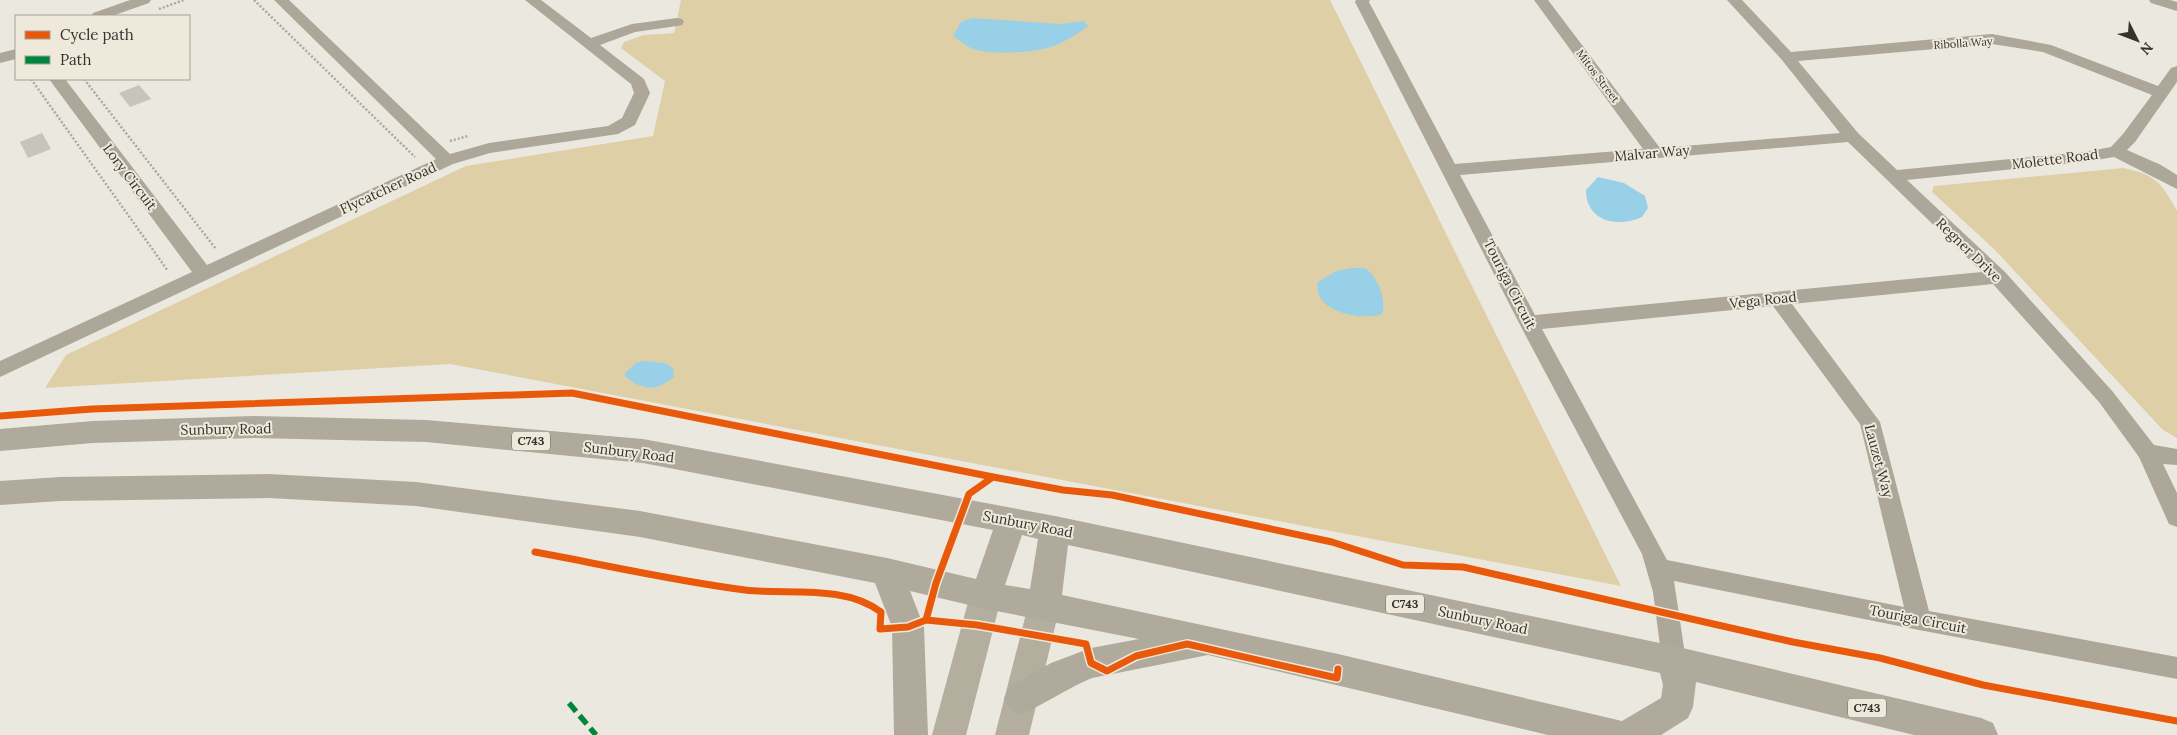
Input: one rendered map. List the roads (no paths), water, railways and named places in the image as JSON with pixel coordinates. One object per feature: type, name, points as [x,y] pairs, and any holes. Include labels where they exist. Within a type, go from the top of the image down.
[{"type":"main road","name":"Sunbury Road","points":[[0,440],[93,432],[254,427],[426,431],[642,451],[1055,529],[1674,661],[1981,735]]},
{"type":"main road","points":[[0,493],[60,489],[269,486],[416,494],[640,524],[887,572],[986,595],[1211,640],[1618,735]]},
{"type":"main road","points":[[949,735],[986,595],[1011,521]]},
{"type":"main road","points":[[1012,735],[1044,606],[1055,529]]},
{"type":"main road","points":[[887,572],[908,627],[910,735]]},
{"type":"main road","points":[[1021,698],[1063,674],[1091,662],[1211,640]]},
{"type":"main road","points":[[1630,735],[1676,707],[1680,685],[1674,661]]},
{"type":"street","points":[[281,0],[447,160]]},
{"type":"street","name":"Flycatcher Road","points":[[0,370],[447,160],[489,148],[612,130],[629,121],[642,92],[638,82],[532,0]]},
{"type":"street","name":"Touriga Circuit","points":[[1363,0],[1362,2],[1529,323],[1653,552],[1659,568],[1669,613],[1674,661]]},
{"type":"street","name":"Mitos Street","points":[[1541,0],[1655,153]]},
{"type":"street","name":"Regner Drive","points":[[1734,0],[1787,57],[1852,137],[1998,277],[2106,397],[2148,453],[2177,518]]},
{"type":"street","points":[[2156,0],[2177,7]]},
{"type":"street","points":[[101,15],[140,1]]},
{"type":"street","points":[[590,44],[632,28],[677,22]]},
{"type":"street","name":"Ribolla Way","points":[[1787,57],[1992,39],[2046,48],[2162,93]]},
{"type":"street","points":[[0,58],[15,54]]},
{"type":"street","name":"Molette Road","points":[[1892,176],[2084,157],[2116,151],[2129,138],[2177,71]]},
{"type":"street","name":"Lory Circuit","points":[[59,80],[204,274]]},
{"type":"street","name":"Malvar Way","points":[[1451,170],[1852,137]]},
{"type":"street","points":[[2116,151],[2155,169],[2177,183]]},
{"type":"street","name":"Vega Road","points":[[1529,323],[1998,277]]},
{"type":"street","name":"Lauzet Way","points":[[1778,299],[1870,422],[1919,620]]},
{"type":"street","points":[[2148,453],[2177,457]]},
{"type":"street","name":"Touriga Circuit","points":[[1659,568],[1919,620],[2177,668]]},
{"type":"water","points":[[972,18],[1061,24],[1084,21],[1088,26],[1070,38],[1051,47],[1023,52],[1001,53],[973,49],[953,36],[961,22]]},
{"type":"water","points":[[1598,177],[1624,183],[1645,196],[1648,208],[1642,217],[1623,222],[1614,222],[1597,216],[1587,201],[1586,190]]},
{"type":"water","points":[[1365,268],[1377,282],[1382,295],[1382,314],[1373,316],[1351,315],[1330,307],[1323,301],[1318,292],[1318,282],[1336,271]]},
{"type":"water","points":[[643,361],[665,363],[673,368],[674,377],[655,387],[649,388],[638,385],[625,376],[625,373],[636,363]]}]
